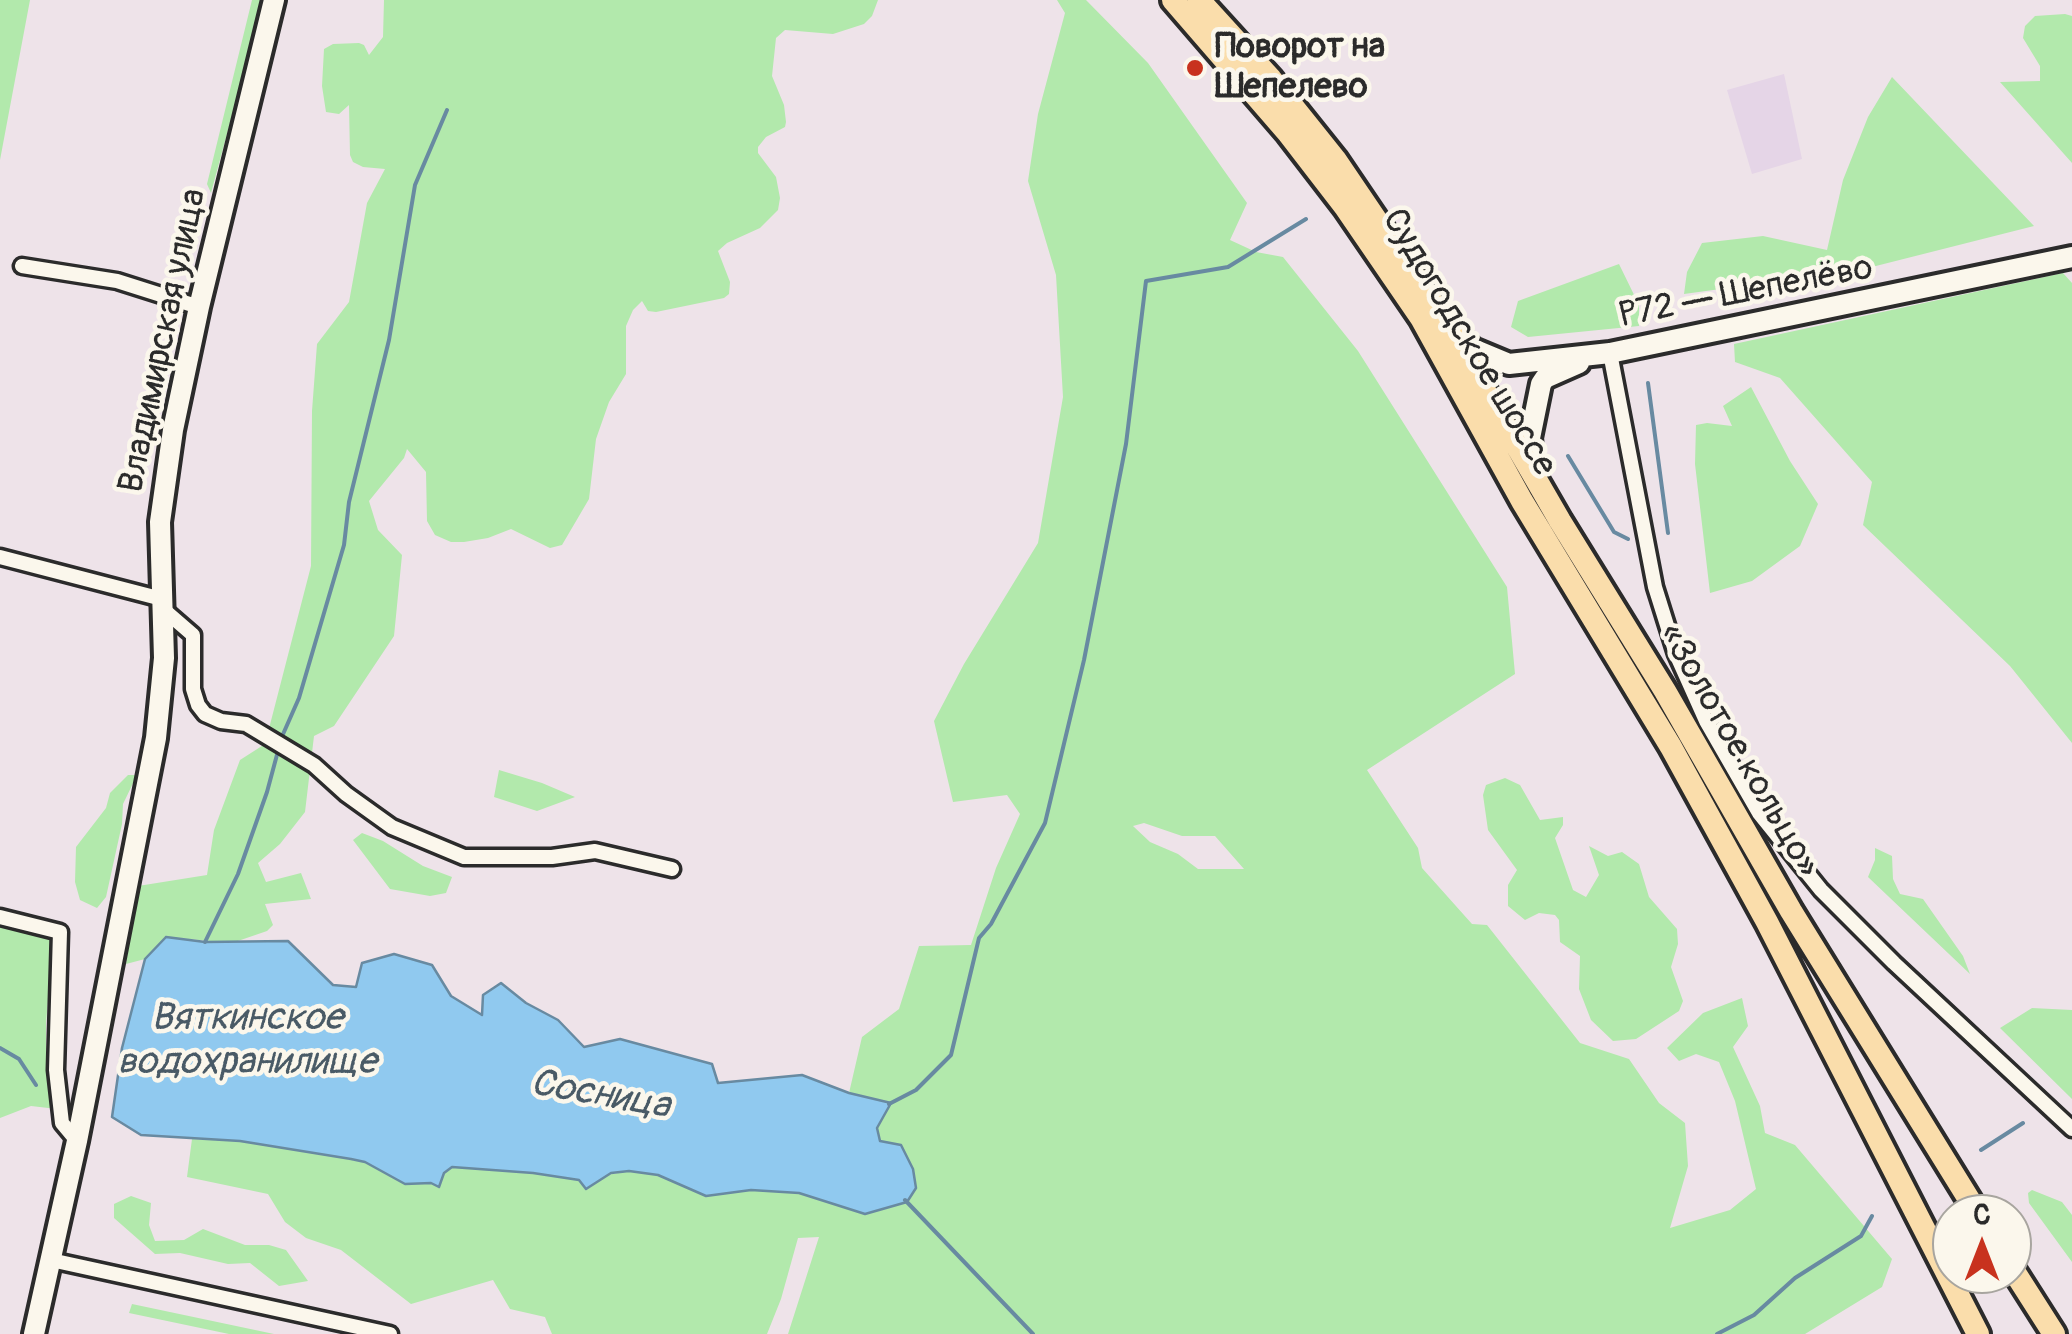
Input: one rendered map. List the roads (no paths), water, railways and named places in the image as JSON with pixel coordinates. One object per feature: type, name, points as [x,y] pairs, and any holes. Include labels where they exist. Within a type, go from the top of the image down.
[{"type":"main road","name":"Судогодское шоссе","points":[[1173,0],[1288,133],[1421,318],[1576,590]]},
{"type":"main road","name":"Судогодское шоссе","points":[[1199,0],[1335,159],[1444,320]]},
{"type":"main road","name":"«Золотое кольцо»","points":[[1444,320],[1665,691],[1790,912],[1966,1194]]},
{"type":"main road","name":"«Золотое кольцо»","points":[[1576,590],[1671,747],[1766,922],[1978,1334]]},
{"type":"main road","points":[[2029,1294],[2054,1334]]},
{"type":"street","name":"Владимирская улица","points":[[34,1334],[156,738],[164,658],[160,522],[173,430],[274,0]]},
{"type":"street","name":"Р72 — Шепелёво","points":[[1444,320],[1473,349],[1509,364],[1610,353],[2072,257]]},
{"type":"street","points":[[22,266],[117,281],[199,307]]},
{"type":"street","points":[[1534,475],[1530,438],[1541,384],[1566,367],[1610,353],[1656,587],[1676,654],[1706,721],[1758,814],[1833,902],[2072,1129]]},
{"type":"street","points":[[0,557],[162,604],[193,635],[193,689],[205,714],[221,721],[246,724],[314,765],[392,827],[464,857],[552,857],[594,850],[672,869]]},
{"type":"street","points":[[0,917],[60,932],[56,1070],[62,1123],[76,1141]]},
{"type":"street","points":[[52,1260],[390,1334]]},
{"type":"water","name":"Вяткинское водохранилище","points":[[166,937],[205,942],[288,941],[333,985],[356,987],[362,963],[394,954],[432,965],[451,996],[482,1015],[483,995],[501,983],[526,1003],[558,1020],[584,1047],[620,1039],[712,1064],[718,1083],[802,1075],[849,1093],[891,1103],[877,1128],[880,1141],[901,1145],[913,1169],[916,1188],[907,1202],[865,1214],[799,1193],[751,1190],[706,1196],[658,1175],[629,1171],[611,1173],[586,1189],[579,1180],[452,1167],[444,1173],[439,1187],[431,1183],[405,1184],[365,1162],[351,1159],[240,1141],[141,1135],[112,1117],[122,1048],[145,959]]},
{"type":"waterway","points":[[280,741],[299,698],[344,545],[349,502],[389,340],[415,185],[447,110]]},
{"type":"waterway","points":[[889,1104],[916,1090],[951,1055],[979,938],[991,924],[1045,823],[1084,660],[1126,444],[1146,281],[1228,267],[1306,219]]},
{"type":"waterway","points":[[1648,383],[1668,533]]},
{"type":"waterway","points":[[1568,456],[1614,532],[1628,539]]},
{"type":"waterway","points":[[205,942],[238,874],[278,751]]},
{"type":"waterway","name":"Сосница","points":[[0,1048],[19,1059],[36,1085]]},
{"type":"waterway","points":[[1981,1150],[2023,1123]]},
{"type":"waterway","name":"Сосница","points":[[905,1200],[1033,1334]]},
{"type":"waterway","points":[[1717,1334],[1754,1315],[1795,1278],[1861,1236],[1872,1216]]},
{"type":"place","name":"Поворот на Шепелево","points":[[1195,68]]}]
